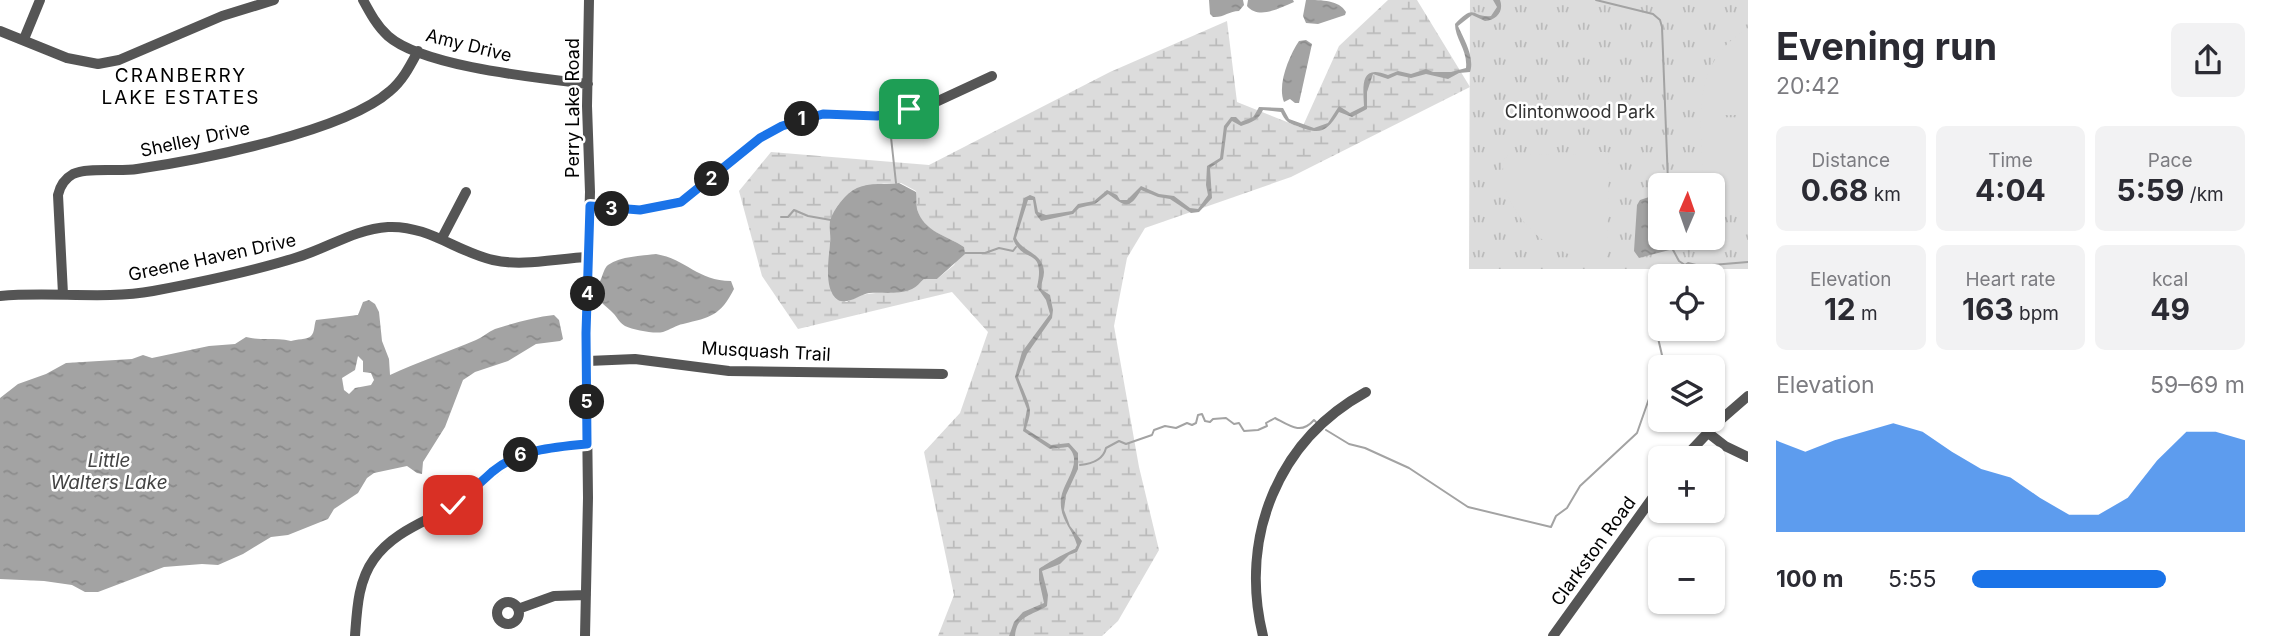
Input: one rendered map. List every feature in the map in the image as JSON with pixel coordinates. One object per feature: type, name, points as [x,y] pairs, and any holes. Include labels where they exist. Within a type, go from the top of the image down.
[{"type":"street","points":[[24,39],[40,0]]},
{"type":"street","points":[[0,31],[67,58],[98,64],[119,60],[222,16],[274,0]]},
{"type":"street","name":"Amy Drive","points":[[363,0],[377,25],[388,36],[418,51],[492,70],[588,84]]},
{"type":"street","name":"Perry Lake Road","points":[[585,636],[586,333],[590,206],[589,0]]},
{"type":"street","name":"Shelley Drive","points":[[64,294],[58,195],[63,182],[74,174],[165,165],[274,140],[330,122],[351,114],[390,91],[405,75],[418,51]]},
{"type":"street","points":[[590,206],[640,210],[681,202],[760,138],[782,126],[823,114],[877,116],[909,109],[938,101],[992,76]]},
{"type":"street","points":[[442,238],[466,192]]},
{"type":"street","name":"Greene Haven Drive","points":[[0,296],[111,295],[155,290],[283,262],[375,229],[403,228],[442,238],[477,255],[503,261],[589,257]]},
{"type":"street","name":"Musquash Trail","points":[[588,361],[635,359],[743,371],[943,374]]},
{"type":"street","points":[[1263,636],[1256,602],[1257,561],[1260,532],[1270,498],[1283,472],[1316,428],[1348,402],[1366,392]]},
{"type":"street","points":[[1725,417],[1748,397]]},
{"type":"street","points":[[1695,446],[1707,432],[1725,446],[1748,457]]},
{"type":"street","points":[[355,636],[363,580],[373,559],[399,534],[453,505],[493,471],[520,456],[553,447],[587,444]]},
{"type":"street","name":"Clarkston Road","points":[[1553,636],[1648,504]]},
{"type":"street","points":[[518,609],[554,596],[586,595]]},
{"type":"green space","points":[[1388,0],[1417,0],[1470,87],[1291,177],[1145,228],[1127,258],[1114,326],[1139,467],[1159,550],[1118,621],[1102,636],[938,636],[954,595],[924,452],[960,413],[988,332],[952,292],[798,329],[762,276],[739,191],[771,152],[929,165],[1110,72],[1227,21],[1237,102],[1302,128],[1339,46]],"holes":[[[901,183],[916,191],[917,209],[925,223],[964,247],[954,265],[937,279],[924,279],[903,291],[867,294],[846,302],[831,292],[830,224],[842,201],[859,189],[880,184]]]},
{"type":"green space","name":"Clintonwood Park","points":[[1470,0],[1748,0],[1748,269],[1725,269],[1725,264],[1648,264],[1648,269],[1469,269]]},
{"type":"green space","points":[[1748,28],[1748,115],[1701,115],[1704,88],[1712,65],[1726,45]]},
{"type":"green space","points":[[1700,121],[1748,121],[1748,216],[1726,202],[1726,173],[1703,171]]},
{"type":"green space","points":[[1605,152],[1609,158],[1607,259],[1566,253],[1542,239],[1522,220],[1504,183],[1503,161],[1508,155]]},
{"type":"water","points":[[1209,0],[1243,0],[1244,5],[1239,11],[1213,17],[1210,14]]},
{"type":"water","points":[[1248,0],[1294,2],[1276,10],[1257,12],[1247,6]]},
{"type":"water","points":[[1306,0],[1334,3],[1343,8],[1345,15],[1318,24],[1306,23],[1303,16]]},
{"type":"water","points":[[1493,0],[1500,0],[1501,4],[1496,17],[1485,21],[1472,15],[1458,26],[1470,55],[1470,72],[1459,73],[1448,79],[1426,74],[1411,78],[1397,75],[1388,79],[1373,74],[1367,92],[1367,109],[1352,117],[1339,112],[1322,130],[1305,129],[1289,123],[1281,112],[1263,110],[1257,118],[1245,125],[1241,126],[1232,121],[1227,128],[1223,159],[1210,168],[1212,198],[1199,212],[1191,213],[1170,199],[1141,190],[1129,204],[1122,203],[1108,194],[1095,204],[1079,208],[1073,214],[1041,221],[1035,213],[1033,200],[1028,200],[1016,238],[1023,247],[1037,256],[1043,265],[1041,289],[1050,295],[1053,310],[1052,318],[1027,354],[1018,377],[1030,408],[1026,429],[1051,445],[1069,443],[1078,453],[1078,469],[1066,495],[1064,510],[1070,526],[1082,541],[1077,552],[1069,555],[1060,564],[1042,571],[1048,595],[1047,606],[1027,616],[1016,629],[1015,636],[1009,636],[1014,622],[1023,612],[1044,603],[1039,569],[1075,549],[1077,545],[1061,506],[1063,491],[1074,465],[1072,453],[1068,447],[1050,449],[1023,431],[1027,409],[1015,377],[1022,352],[1050,314],[1046,300],[1037,287],[1039,274],[1036,261],[1022,252],[1013,239],[1024,198],[1030,195],[1035,197],[1038,212],[1046,215],[1072,211],[1078,204],[1094,201],[1107,190],[1117,195],[1120,200],[1127,200],[1141,186],[1159,194],[1174,196],[1190,208],[1198,209],[1208,195],[1207,166],[1220,158],[1224,126],[1231,117],[1236,117],[1241,122],[1253,117],[1259,107],[1283,108],[1289,119],[1314,128],[1328,123],[1339,106],[1350,113],[1364,106],[1365,78],[1372,72],[1388,75],[1398,71],[1411,74],[1426,69],[1433,72],[1451,72],[1466,68],[1455,24],[1470,12],[1491,16],[1497,7]]},
{"type":"water","points":[[1306,40],[1312,44],[1299,103],[1290,99],[1284,102],[1282,87],[1288,62],[1299,41]]},
{"type":"water","points":[[899,183],[916,192],[917,209],[925,223],[964,247],[965,254],[937,279],[924,279],[912,289],[896,293],[869,293],[846,301],[838,300],[830,289],[828,273],[830,221],[834,211],[844,198],[857,188]]},
{"type":"water","points":[[1648,197],[1648,250],[1669,250],[1639,258],[1634,251],[1637,205],[1640,200]]},
{"type":"water","points":[[656,254],[676,260],[701,274],[731,281],[734,289],[724,305],[714,314],[666,331],[644,331],[625,326],[599,300],[598,286],[608,265],[631,257]]},
{"type":"water","name":"Little Walters Lake","points":[[369,300],[379,312],[390,375],[476,340],[495,329],[532,319],[554,315],[559,320],[563,339],[536,344],[508,361],[475,372],[463,380],[445,427],[423,462],[422,474],[407,466],[374,473],[367,478],[358,493],[334,509],[328,519],[288,535],[271,537],[218,565],[164,567],[98,592],[85,592],[72,585],[44,581],[0,579],[0,398],[18,384],[66,363],[132,359],[143,355],[152,358],[209,346],[235,344],[246,337],[291,341],[307,338],[312,334],[316,320],[358,315],[363,302]],"holes":[[[358,356],[363,361],[363,372],[371,373],[374,380],[371,385],[355,388],[349,394],[344,390],[342,378],[355,370]]]},
{"type":"waterway","points":[[1596,0],[1653,14],[1660,20],[1668,173]]},
{"type":"waterway","points":[[889,119],[896,183]]},
{"type":"waterway","points":[[781,217],[788,217],[794,210],[808,216],[831,220]]},
{"type":"waterway","points":[[965,253],[985,253],[999,248],[1013,251],[1016,247]]},
{"type":"waterway","points":[[1673,250],[1684,264]]},
{"type":"waterway","points":[[1724,264],[1748,262]]},
{"type":"waterway","points":[[1686,264],[1692,264]]},
{"type":"waterway","points":[[1659,341],[1662,355]]},
{"type":"waterway","points":[[1326,430],[1349,444],[1365,448],[1409,468],[1468,507],[1551,527],[1556,516],[1567,508],[1580,486],[1637,433],[1648,402]]},
{"type":"waterway","points":[[1080,465],[1096,461],[1106,448],[1119,441],[1126,444],[1152,435],[1154,430],[1165,426],[1176,428],[1187,423],[1192,425],[1196,423],[1198,415],[1202,414],[1205,421],[1226,418],[1234,424],[1239,423],[1244,431],[1258,430],[1275,418],[1295,428],[1305,427],[1314,420],[1316,422]]},
{"type":"district","name":"CRANBERRY LAKE ESTATES","points":[[181,86]]},
{"type":"route","points":[[453,505],[493,471],[520,456],[553,447],[587,444],[586,333],[590,206],[640,210],[681,202],[760,138],[782,126],[805,117],[823,114],[877,116],[909,109]]}]
